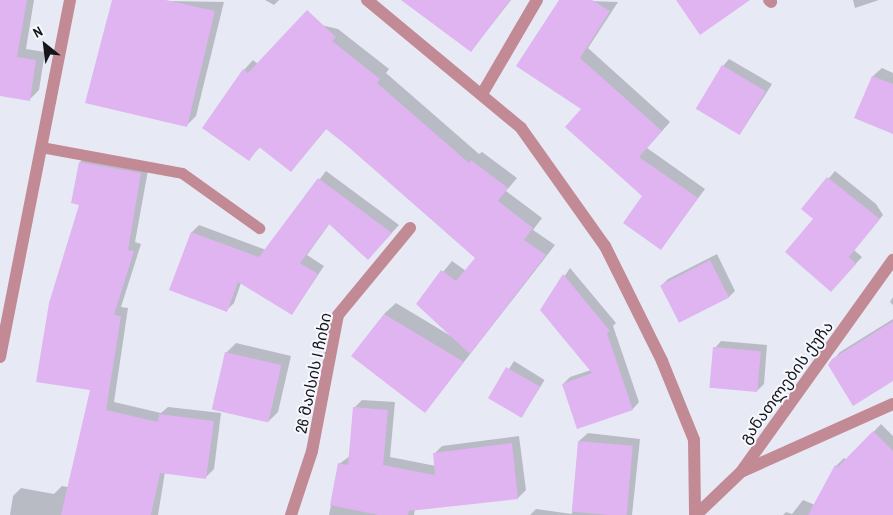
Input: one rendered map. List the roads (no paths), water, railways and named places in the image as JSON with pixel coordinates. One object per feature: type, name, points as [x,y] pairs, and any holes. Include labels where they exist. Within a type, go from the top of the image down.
[{"type":"street","points":[[0,357],[70,0]]},
{"type":"street","points":[[367,0],[521,128],[609,255],[662,361],[694,440],[696,515]]},
{"type":"street","points":[[482,94],[537,0]]},
{"type":"street","name":"26 მაისის I ჩიხი","points":[[291,515],[312,451],[338,314],[410,228]]},
{"type":"street","name":"განათლების ქუჩა","points":[[696,515],[741,472],[893,260]]},
{"type":"street","points":[[741,472],[893,404]]},
{"type":"lane","points":[[42,147],[182,173],[259,228]]}]
